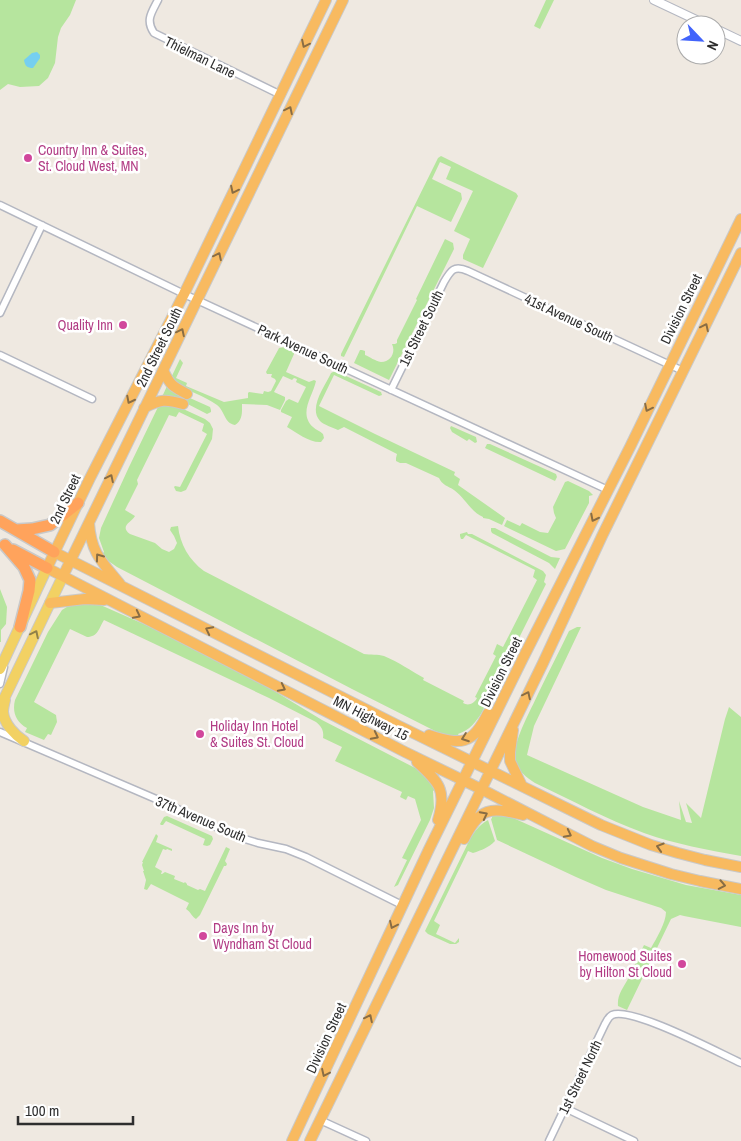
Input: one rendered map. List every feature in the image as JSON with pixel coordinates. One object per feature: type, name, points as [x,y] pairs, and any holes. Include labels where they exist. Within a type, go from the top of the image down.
[{"type":"highway","name":"2nd Street South","points":[[108,442],[184,294],[326,0]]},
{"type":"highway","name":"2nd Street South","points":[[63,576],[344,0]]},
{"type":"highway","name":"Division Street","points":[[292,1141],[462,780],[608,490],[741,219]]},
{"type":"highway","name":"Division Street","points":[[310,1141],[741,253]]},
{"type":"highway","points":[[163,370],[172,386],[187,394]]},
{"type":"highway","points":[[144,408],[162,400],[183,404]]},
{"type":"highway","name":"2nd Street","points":[[47,568],[108,442]]},
{"type":"highway","points":[[16,530],[50,525],[78,503]]},
{"type":"highway","name":"MN Highway 15","points":[[0,521],[54,552],[122,587],[601,825],[645,842],[704,860],[741,867]]},
{"type":"highway","points":[[89,522],[94,550],[122,587]]},
{"type":"highway","points":[[2,544],[24,567],[30,580],[20,627]]},
{"type":"highway","name":"MN Highway 15","points":[[2,544],[110,601],[592,846],[648,867],[700,881],[741,889]]},
{"type":"highway","points":[[50,603],[85,599],[110,601]]},
{"type":"highway","points":[[399,726],[446,740],[457,741],[470,737],[482,725],[506,677],[523,658]]},
{"type":"highway","points":[[515,719],[510,761],[522,786]]},
{"type":"highway","points":[[405,752],[438,782],[441,793],[441,809],[429,849]]},
{"type":"highway","points":[[436,881],[452,864],[469,829],[482,814],[488,811],[504,810],[542,820]]},
{"type":"main road","points":[[0,669],[47,568]]},
{"type":"main road","name":"2nd Street South","points":[[0,707],[63,576]]},
{"type":"main road","points":[[6,695],[3,709],[5,718],[13,732],[24,741]]},
{"type":"street","name":"Thielman Lane","points":[[158,0],[150,16],[149,23],[154,33],[280,95]]},
{"type":"street","points":[[654,0],[686,15]]},
{"type":"street","points":[[726,34],[741,41]]},
{"type":"street","name":"Park Avenue South","points":[[0,205],[184,294],[608,490]]},
{"type":"street","points":[[0,313],[42,225]]},
{"type":"street","name":"41st Avenue South","points":[[454,269],[468,271],[683,371]]},
{"type":"street","name":"1st Street South","points":[[391,390],[444,282],[454,269]]},
{"type":"street","points":[[0,354],[92,399]]},
{"type":"street","points":[[0,684],[5,658]]},
{"type":"street","name":"37th Avenue South","points":[[0,732],[235,836],[286,849],[306,857],[402,905]]},
{"type":"street","name":"1st Street North","points":[[549,1141],[605,1024],[613,1015],[621,1014],[660,1025],[741,1063]]},
{"type":"street","points":[[564,1108],[634,1141]]},
{"type":"street","points":[[320,1120],[366,1141]]},
{"type":"green space","points":[[0,0],[76,0],[58,37],[55,63],[48,78],[39,86],[20,87],[8,84],[0,90]]},
{"type":"green space","points":[[546,0],[554,0],[540,29],[534,26]]},
{"type":"green space","points":[[441,156],[516,193],[518,196],[483,268],[463,259],[470,239],[454,231],[473,191],[446,179],[451,167],[440,162],[432,179],[461,193],[462,199],[451,222],[417,206],[344,357],[341,356],[438,158]]},
{"type":"green space","points":[[445,239],[453,243],[454,249],[389,380],[354,363],[360,350],[365,351],[365,355],[381,362],[385,362],[392,356],[392,344],[397,343]]},
{"type":"green space","points":[[285,347],[294,351],[286,372],[309,382],[316,381],[308,404],[307,416],[313,427],[323,434],[324,438],[321,442],[308,439],[287,427],[292,417],[281,412],[286,401],[289,399],[298,403],[306,387],[296,382],[297,379],[294,378],[292,380],[283,376],[274,392],[285,397],[280,410],[267,405],[242,404],[241,418],[235,425],[229,422],[217,405],[172,383],[170,380],[180,359],[183,363],[176,378],[187,383],[186,386],[224,402],[248,398],[249,392],[263,394],[264,391],[271,391],[276,381],[271,377],[272,374],[267,374],[266,372],[279,348]]},
{"type":"green space","points":[[335,371],[381,392],[382,395],[379,396],[334,375],[319,406],[455,472],[454,475],[460,479],[458,485],[505,518],[502,525],[483,518],[458,493],[443,484],[439,478],[406,463],[396,461],[397,454],[344,427],[338,430],[320,421],[316,410],[319,397],[331,373]]},
{"type":"green space","points":[[167,386],[210,407],[211,412],[207,414],[178,399],[162,397]]},
{"type":"green space","points":[[163,405],[179,407],[205,419],[213,429],[212,439],[186,490],[176,491],[174,487],[180,487],[207,434],[202,431],[204,424],[179,412],[176,417],[169,415],[137,480],[138,484],[125,510],[135,516],[126,526],[130,534],[155,543],[169,552],[174,549],[177,543],[170,530],[171,527],[178,526],[186,551],[204,571],[364,654],[382,655],[395,661],[424,678],[423,680],[464,701],[463,703],[465,704],[473,703],[476,700],[477,698],[475,697],[496,656],[493,654],[497,644],[503,647],[537,580],[533,577],[535,570],[466,535],[461,539],[460,534],[467,532],[472,534],[543,571],[546,575],[544,582],[546,584],[482,712],[472,725],[458,734],[459,736],[435,731],[117,567],[107,560],[102,554],[104,552],[99,538],[101,528],[158,407]]},
{"type":"green space","points":[[451,426],[476,437],[477,442],[475,443],[469,439],[467,441],[452,432]]},
{"type":"green space","points":[[487,444],[556,474],[555,481],[485,448]]},
{"type":"green space","points":[[568,481],[589,491],[593,495],[589,496],[589,503],[565,549],[556,551],[504,526],[507,520],[520,526],[522,523],[540,532],[548,533],[556,518],[553,507],[565,482]]},
{"type":"green space","points":[[491,528],[495,528],[551,557],[560,558],[555,569],[549,563],[492,533]]},
{"type":"green space","points":[[0,589],[7,607],[6,624],[1,630],[1,642],[0,642]]},
{"type":"green space","points":[[72,601],[96,603],[164,633],[266,686],[322,720],[422,772],[436,789],[433,791],[434,808],[398,885],[394,887],[407,860],[402,858],[421,820],[415,799],[408,796],[406,800],[400,797],[402,792],[335,761],[342,747],[323,738],[322,729],[316,722],[104,620],[98,632],[91,637],[70,629],[34,702],[56,715],[57,722],[51,735],[48,734],[44,740],[25,732],[27,728],[20,723],[15,713],[15,700],[48,632],[62,610],[73,605]]},
{"type":"green space","points":[[581,627],[534,726],[527,755],[643,807],[681,820],[679,801],[686,822],[692,823],[686,803],[701,818],[729,707],[741,717],[741,856],[680,844],[630,828],[535,783],[521,772],[515,756],[520,733],[569,631]]},
{"type":"green space","points":[[167,816],[212,836],[213,839],[210,845],[203,845],[205,839],[166,821],[161,825],[164,817]]},
{"type":"green space","points":[[492,816],[511,817],[602,858],[632,869],[686,885],[741,895],[741,927],[680,915],[671,919],[627,1010],[618,1006],[618,998],[644,945],[651,948],[663,926],[666,912],[661,908],[606,890],[497,840],[491,819]]},
{"type":"green space","points":[[488,820],[495,841],[479,851],[473,853],[468,851],[434,921],[440,925],[436,934],[455,943],[459,938],[459,942],[456,944],[450,944],[425,931],[470,839],[478,828]]},
{"type":"green space","points":[[156,834],[158,836],[156,842],[172,849],[172,851],[163,849],[155,867],[162,871],[161,874],[165,872],[175,876],[174,879],[185,882],[187,885],[198,890],[205,891],[226,847],[230,849],[225,861],[227,864],[224,866],[200,915],[196,919],[186,909],[189,903],[151,884],[147,890],[144,889],[146,880],[142,862]]},
{"type":"water","points":[[37,52],[40,58],[33,68],[28,67],[24,60],[32,53]]},
{"type":"place","name":"Country Inn & Suites, St. Cloud West, MN","points":[[28,158]]},
{"type":"place","name":"Quality Inn","points":[[123,325]]},
{"type":"place","name":"Holiday Inn Hotel & Suites St. Cloud","points":[[200,734]]},
{"type":"place","name":"Days Inn by Wyndham St Cloud","points":[[203,936]]},
{"type":"place","name":"Homewood Suites by Hilton St Cloud","points":[[682,964]]}]
